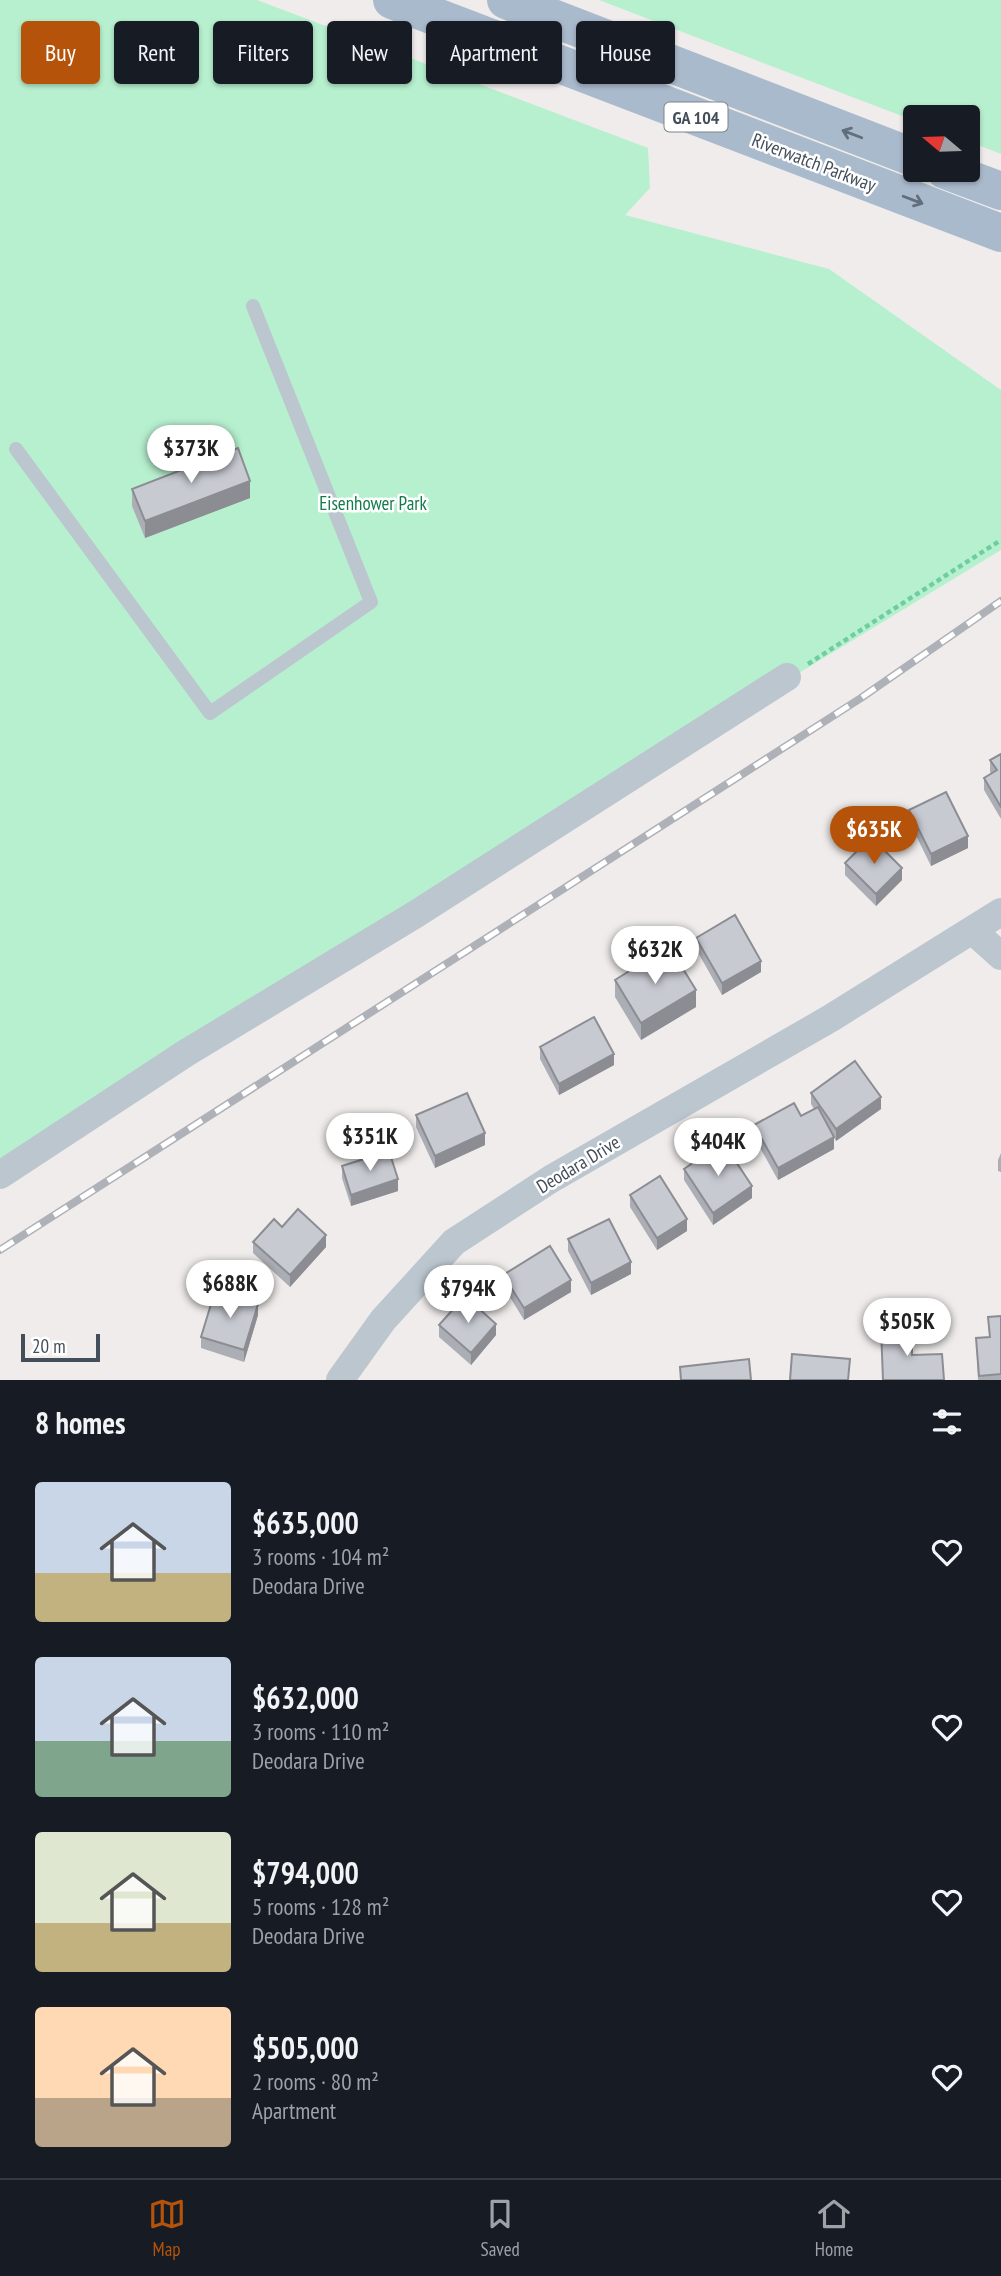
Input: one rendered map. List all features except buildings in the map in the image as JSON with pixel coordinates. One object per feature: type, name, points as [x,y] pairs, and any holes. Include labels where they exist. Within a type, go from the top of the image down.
[{"type":"main road","name":"Riverwatch Parkway","points":[[392,0],[1001,233]]},
{"type":"main road","name":"Riverwatch Parkway","points":[[506,0],[903,153]]},
{"type":"main road","points":[[977,182],[1001,191]]},
{"type":"street","points":[[0,1175],[187,1053],[416,914],[787,677]]},
{"type":"street","name":"Deodara Drive","points":[[340,1380],[383,1320],[454,1242],[551,1180],[831,1018],[1001,912]]},
{"type":"street","points":[[972,930],[1001,956]]},
{"type":"lane","points":[[16,449],[210,713],[371,602],[253,306]]},
{"type":"path","points":[[787,677],[1001,540]]},
{"type":"green space","name":"Eisenhower Park","points":[[0,0],[257,0],[312,21],[213,21],[213,84],[313,84],[313,21],[327,26],[327,84],[412,84],[412,59],[426,64],[426,84],[479,84],[648,148],[650,188],[625,215],[829,269],[1001,390],[1001,550],[715,724],[0,1180]]},
{"type":"green space","points":[[599,0],[1001,0],[1001,154],[980,146],[980,105],[903,105],[903,116],[675,29],[675,21],[654,21]]},
{"type":"railway","points":[[0,1250],[861,698],[1001,601]]}]
